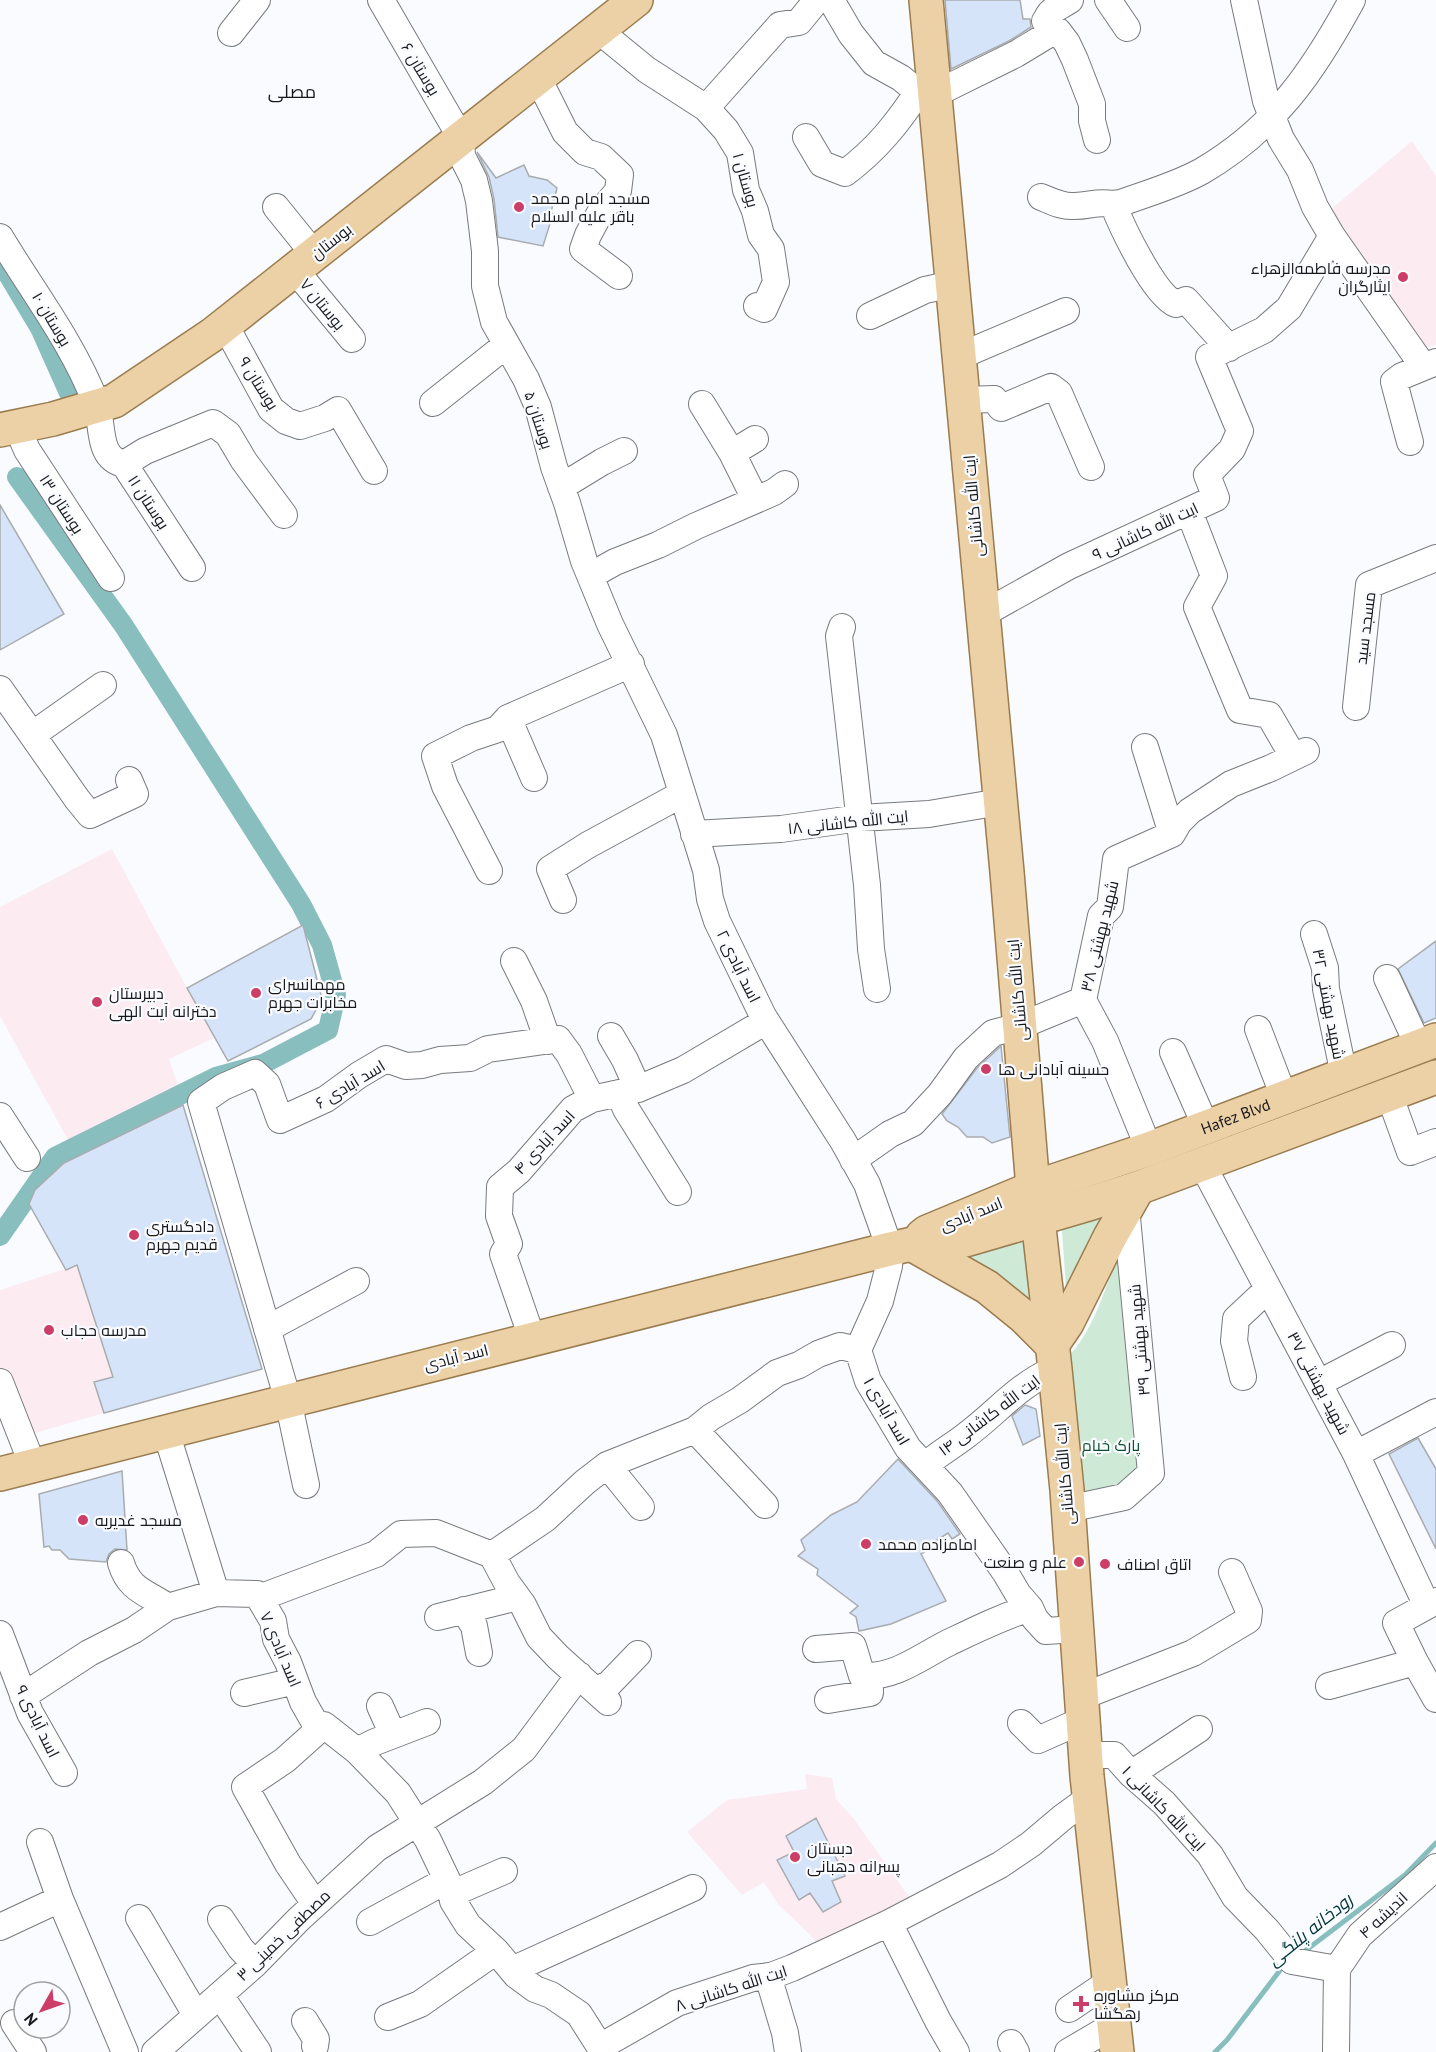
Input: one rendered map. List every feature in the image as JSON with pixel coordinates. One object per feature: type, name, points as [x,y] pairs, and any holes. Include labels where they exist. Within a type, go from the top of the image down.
[{"type":"main road","name":"بوستان","points":[[5,431],[114,401],[225,325],[636,0]]},
{"type":"main road","name":"ایت الله کاشانی","points":[[926,0],[926,93],[953,284],[960,356],[1036,1204],[1054,1357],[1068,1509],[1085,1755],[1115,2038]]},
{"type":"main road","name":"Hafez Blvd","points":[[1036,1204],[1149,1149],[1427,1044]]},
{"type":"main road","name":"Hafez Blvd","points":[[1036,1204],[1132,1197],[1202,1164],[1436,1077]]},
{"type":"main road","points":[[1054,1357],[1067,1323],[1132,1197]]},
{"type":"main road","name":"اسد آبادی","points":[[0,1474],[901,1246],[927,1232],[1036,1204]]},
{"type":"main road","points":[[901,1246],[987,1287],[1024,1317],[1054,1357]]},
{"type":"street","points":[[231,33],[256,0]]},
{"type":"street","points":[[706,108],[780,25],[799,22],[817,0]]},
{"type":"street","points":[[831,0],[851,34],[874,63],[926,93]]},
{"type":"street","points":[[806,137],[822,164],[845,173],[867,157],[926,93],[1016,54],[1049,34],[1045,21],[1047,15],[1070,0]]},
{"type":"street","points":[[1108,0],[1127,28]]},
{"type":"street","points":[[1244,0],[1266,101],[1281,139],[1300,170],[1315,207],[1332,236],[1430,364],[1394,382],[1410,442]]},
{"type":"street","points":[[1041,197],[1060,205],[1121,203],[1171,185],[1201,171],[1256,134],[1272,117],[1310,71],[1352,0]]},
{"type":"street","name":"بوستان ۶","points":[[385,2],[462,138]]},
{"type":"street","points":[[1045,21],[1058,31],[1075,60],[1092,104],[1092,121],[1097,140]]},
{"type":"street","name":"بوستان ۱","points":[[598,30],[647,70],[706,108],[726,130],[741,153],[746,190],[755,211],[761,235],[771,249],[776,282],[764,309],[757,306]]},
{"type":"street","points":[[538,78],[565,132],[585,152],[601,157],[620,175],[618,191],[601,211],[588,235],[584,249],[619,276]]},
{"type":"street","name":"بوستان ۵","points":[[462,138],[462,156],[474,180],[483,227],[485,286],[494,322],[526,379],[538,406],[554,467],[590,576],[610,624],[631,664]]},
{"type":"street","points":[[1113,204],[1122,228],[1158,289],[1169,301],[1176,304],[1186,300],[1229,348]]},
{"type":"street","name":"بوستان ۷","points":[[276,207],[305,262],[352,339]]},
{"type":"street","name":"ایت الله کاشانی ۹","points":[[983,614],[1069,566],[1216,498],[1207,475],[1232,449],[1240,431],[1209,357],[1264,330],[1289,308],[1332,236]]},
{"type":"street","name":"بوستان ۱۰","points":[[0,237],[69,347],[85,376],[97,406]]},
{"type":"street","points":[[870,316],[925,290],[953,284]]},
{"type":"street","points":[[960,356],[1066,311]]},
{"type":"street","name":"بوستان ۹","points":[[225,325],[271,409],[286,422],[300,426],[325,418],[338,410],[374,471]]},
{"type":"street","points":[[434,403],[506,345]]},
{"type":"street","points":[[963,400],[994,399],[1001,408],[1051,387],[1059,393],[1091,467]]},
{"type":"street","points":[[702,405],[732,453],[755,499]]},
{"type":"street","name":"بوستان ۱۱","points":[[97,406],[103,441],[110,459],[124,464],[192,568]]},
{"type":"street","points":[[124,464],[145,451],[213,423],[228,434],[244,461],[284,515]]},
{"type":"street","name":"بوستان ۱۳","points":[[5,431],[27,450],[111,578]]},
{"type":"street","points":[[732,453],[755,439]]},
{"type":"street","points":[[561,487],[624,451]]},
{"type":"street","points":[[590,576],[615,562],[774,492],[785,484]]},
{"type":"street","name":"شهید بهشتی ۳۸","points":[[1149,1149],[1105,1041],[1083,1000],[1101,916],[1110,907],[1116,860],[1172,834],[1179,822],[1190,811],[1231,784],[1300,754],[1269,715],[1240,710],[1197,607],[1214,576],[1189,511]]},
{"type":"street","name":"مسجد سید","points":[[1356,707],[1369,585],[1436,558]]},
{"type":"street","points":[[842,627],[839,636],[877,989]]},
{"type":"street","points":[[489,871],[445,786],[435,756],[471,738],[498,729],[508,718],[631,664]]},
{"type":"street","name":"اسد آبادی ۲","points":[[631,664],[664,735],[705,870],[717,921],[739,970],[766,1021],[853,1160],[901,1246]]},
{"type":"street","points":[[32,735],[103,685]]},
{"type":"street","points":[[0,689],[90,815],[135,794],[129,780]]},
{"type":"street","points":[[508,718],[534,778]]},
{"type":"street","points":[[1145,747],[1172,834]]},
{"type":"street","points":[[563,900],[550,869],[588,845],[682,794]]},
{"type":"street","name":"ایت الله کاشانی ۱۸","points":[[694,834],[781,829],[860,818],[929,814],[1000,802]]},
{"type":"street","name":"شهید بهشتی ۳۲","points":[[1314,934],[1325,968],[1326,989],[1344,1075]]},
{"type":"street","points":[[514,961],[534,1001],[548,1041],[558,1039],[569,1054],[592,1100]]},
{"type":"street","points":[[1387,978],[1427,1044]]},
{"type":"street","points":[[853,1160],[890,1134],[913,1123],[940,1094],[966,1059],[993,1033],[1020,1026],[1083,1000]]},
{"type":"street","name":"اسد آبادی ۴","points":[[532,1338],[504,1254],[509,1244],[499,1216],[500,1187],[519,1171],[573,1109],[592,1100],[628,1091],[683,1070],[766,1021]]},
{"type":"street","points":[[1258,1029],[1284,1097]]},
{"type":"street","points":[[611,1036],[625,1060],[628,1091],[626,1109],[678,1192]]},
{"type":"street","name":"اسد آبادی ۶","points":[[306,1485],[288,1400],[201,1102],[223,1088],[255,1073],[267,1084],[280,1120],[326,1099],[386,1059],[406,1066],[422,1065],[440,1060],[470,1058],[488,1049],[548,1041]]},
{"type":"street","points":[[1173,1052],[1206,1127]]},
{"type":"street","points":[[1389,1094],[1410,1152],[1436,1142]]},
{"type":"street","points":[[0,1116],[27,1158]]},
{"type":"street","name":"شهید بهشتی ۳۷","points":[[1202,1164],[1356,1454],[1431,1604]]},
{"type":"street","name":"شهید بهشتی ۳۹","points":[[1068,1509],[1124,1497],[1151,1473],[1132,1197]]},
{"type":"street","points":[[492,1555],[545,1519],[560,1503],[607,1465],[695,1430],[777,1373],[799,1365],[818,1354],[840,1346],[858,1350],[880,1301],[889,1266],[901,1246]]},
{"type":"street","points":[[267,1329],[356,1281]]},
{"type":"street","points":[[1244,1377],[1234,1341],[1236,1319],[1268,1289]]},
{"type":"street","points":[[1319,1383],[1392,1345]]},
{"type":"street","name":"اسد آبادی ۱","points":[[858,1350],[864,1372],[873,1390],[908,1448],[950,1493],[1035,1619],[1046,1631],[1076,1629]]},
{"type":"street","name":"ایت الله کاشانی ۱۴","points":[[926,1465],[943,1450],[965,1437],[1013,1394],[1039,1376],[1054,1357]]},
{"type":"street","points":[[0,1382],[33,1466]]},
{"type":"street","points":[[1356,1454],[1436,1412]]},
{"type":"street","points":[[695,1430],[765,1505]]},
{"type":"street","points":[[165,1432],[216,1593]]},
{"type":"street","points":[[607,1465],[641,1507]]},
{"type":"street","points":[[259,1598],[376,1554],[401,1534],[436,1533],[492,1555],[539,1637],[594,1689]]},
{"type":"street","points":[[121,1563],[125,1576],[136,1588],[168,1607]]},
{"type":"street","points":[[1021,1723],[1038,1740],[1082,1708],[1193,1653],[1248,1620],[1250,1611],[1232,1572]]},
{"type":"street","name":"اسد آبادی ۷","points":[[23,1696],[89,1653],[134,1630],[168,1607],[216,1593],[257,1594],[273,1621],[276,1639],[303,1702],[319,1730]]},
{"type":"street","points":[[438,1617],[506,1600],[516,1595]]},
{"type":"street","points":[[1431,1604],[1396,1623],[1436,1699]]},
{"type":"street","points":[[816,1649],[853,1646],[862,1676],[870,1676],[900,1670],[970,1632],[1029,1608]]},
{"type":"street","points":[[464,1610],[474,1626],[479,1653]]},
{"type":"street","name":"اسد آبادی ۹","points":[[0,1634],[30,1713],[64,1773]]},
{"type":"street","name":"مصطفی خمینی ۳","points":[[155,2052],[255,1964],[315,1904],[377,1848],[483,1782],[594,1689],[609,1684],[638,1654]]},
{"type":"street","points":[[1329,1686],[1415,1662]]},
{"type":"street","points":[[828,1700],[870,1694],[870,1676]]},
{"type":"street","points":[[244,1693],[295,1681]]},
{"type":"street","points":[[380,1706],[393,1735]]},
{"type":"street","points":[[357,1751],[427,1722]]},
{"type":"street","name":"ایت الله کاشانی ۸","points":[[319,1730],[324,1725],[357,1751],[398,1793],[415,1823],[428,1840],[453,1901],[468,1925],[536,1989],[551,1995],[579,2014],[597,2050],[677,2003],[792,1968],[889,1923],[1000,1864],[1031,1844],[1089,1798]]},
{"type":"street","points":[[1131,1774],[1199,1728]]},
{"type":"street","points":[[315,1904],[288,1864],[245,1787],[285,1760],[319,1730]]},
{"type":"street","name":"ایت الله کاشانی ۱","points":[[1085,1755],[1113,1755],[1164,1803],[1210,1855],[1234,1897],[1292,1961],[1337,1969]]},
{"type":"street","points":[[40,1842],[60,1899],[125,2052]]},
{"type":"street","name":"اندیشه ۴","points":[[1337,1969],[1360,1935],[1436,1867]]},
{"type":"street","points":[[370,1922],[449,1887],[504,1871]]},
{"type":"street","points":[[388,2017],[420,2004],[504,1961],[693,1888]]},
{"type":"street","points":[[0,1927],[60,1899]]},
{"type":"street","points":[[139,1918],[196,2015]]},
{"type":"street","points":[[221,1919],[255,1964]]},
{"type":"street","points":[[889,1923],[956,2052]]},
{"type":"street","points":[[1336,2052],[1337,1969]]},
{"type":"street","points":[[768,1976],[785,2033],[788,2052]]},
{"type":"street","points":[[1069,2009],[1109,1982]]},
{"type":"street","points":[[220,1995],[258,2052]]},
{"type":"street","points":[[305,2021],[316,2039],[313,2050]]},
{"type":"street","points":[[1068,2052],[1115,2038]]},
{"type":"shaded area","name":"مدرسه ‌فاطمه‌الزهراء ایثارگران","points":[[1412,141],[1436,176],[1436,344],[1417,353],[1329,211]]},
{"type":"shaded area","name":"دبیرستان دخترانه آیت الهی","points":[[112,849],[214,1038],[169,1059],[178,1085],[68,1140],[0,1016],[0,907]]},
{"type":"shaded area","name":"مدرسه حجاب","points":[[77,1265],[113,1377],[94,1382],[104,1413],[28,1435],[0,1371],[0,1290]]},
{"type":"shaded area","name":"دبستان پسرانه دهبانی","points":[[805,1774],[832,1778],[836,1799],[854,1819],[912,1901],[818,1947],[814,1939],[778,1904],[764,1882],[742,1895],[687,1832],[727,1800],[807,1789]]},
{"type":"green space","points":[[1114,1212],[1066,1287],[1062,1230]]},
{"type":"green space","points":[[1027,1240],[1036,1317],[955,1251]]},
{"type":"green space","name":"پارک خیام","points":[[1124,1252],[1146,1470],[1120,1493],[1083,1501],[1070,1354],[1092,1322],[1117,1256]]},
{"type":"building","points":[[945,0],[1020,0],[1023,19],[1030,19],[1031,27],[1009,41],[951,69]]},
{"type":"building","name":"مسجد امام محمد باقر علیه السلام","points":[[477,152],[496,178],[524,165],[529,176],[547,180],[557,188],[551,212],[553,214],[543,246],[498,237],[489,177]]},
{"type":"building","points":[[0,505],[64,614],[0,650]]},
{"type":"building","name":"مهمانسرای مخابرات جهرم","points":[[303,925],[322,999],[311,1019],[228,1061],[187,988]]},
{"type":"building","points":[[1436,941],[1436,1018],[1424,1023],[1398,969]]},
{"type":"building","name":"حسینه آبادانی ها","points":[[1001,1046],[1010,1137],[992,1143],[983,1137],[967,1137],[942,1114],[977,1068]]},
{"type":"building","name":"دادگستری قدیم جهرم","points":[[183,1105],[262,1369],[104,1413],[94,1382],[113,1377],[77,1265],[66,1270],[29,1204],[35,1190],[64,1163]]},
{"type":"building","points":[[1025,1405],[1036,1409],[1040,1436],[1023,1445],[1012,1416]]},
{"type":"building","points":[[1418,1438],[1436,1469],[1436,1549],[1389,1454]]},
{"type":"building","name":"امامزاده محمد","points":[[898,1459],[938,1502],[960,1534],[952,1539],[948,1533],[924,1548],[926,1551],[921,1554],[946,1601],[891,1624],[859,1631],[856,1617],[850,1613],[858,1606],[817,1575],[818,1569],[798,1556],[805,1550],[801,1540],[831,1515],[857,1502]]},
{"type":"building","name":"مسجد غدیریه","points":[[122,1471],[127,1550],[115,1549],[109,1554],[106,1562],[69,1559],[60,1550],[52,1550],[49,1546],[44,1547],[39,1494]]},
{"type":"building","points":[[816,1818],[845,1876],[832,1881],[841,1902],[823,1912],[810,1893],[799,1900],[777,1860],[794,1852],[786,1836]]},
{"type":"waterway","points":[[0,261],[40,328],[69,393]]},
{"type":"waterway","points":[[0,1236],[55,1157],[216,1077],[263,1064],[328,1030],[336,995],[322,945],[301,904],[124,626],[17,477]]},
{"type":"waterway","name":"رودخانه پلنگی","points":[[1301,1954],[1405,1875],[1436,1843]]},
{"type":"waterway","name":"رودخانه پلنگی","points":[[1215,2052],[1227,2040],[1281,1969],[1287,1965]]},
{"type":"place","name":"مسجد امام محمد باقر علیه السلام","points":[[519,207]]},
{"type":"place","name":"مدرسه ‌فاطمه‌الزهراء ایثارگران","points":[[1403,277]]},
{"type":"place","name":"مهمانسرای مخابرات جهرم","points":[[256,993]]},
{"type":"place","name":"دبیرستان دخترانه آیت الهی","points":[[97,1002]]},
{"type":"place","name":"حسینه آبادانی ها","points":[[986,1069]]},
{"type":"place","name":"دادگستری قدیم جهرم","points":[[134,1235]]},
{"type":"place","name":"مدرسه حجاب","points":[[49,1330]]},
{"type":"place","name":"مسجد غدیریه","points":[[83,1520]]},
{"type":"place","name":"امامزاده محمد","points":[[866,1544]]},
{"type":"place","name":"علم و صنعت","points":[[1079,1562]]},
{"type":"place","name":"اتاق اصناف","points":[[1105,1564]]},
{"type":"place","name":"دبستان پسرانه دهبانی","points":[[795,1857]]},
{"type":"place","name":"مرکز مشاوره رهگشا","points":[[1081,2004]]},
{"type":"district","name":"مصلی","points":[[292,92]]}]
